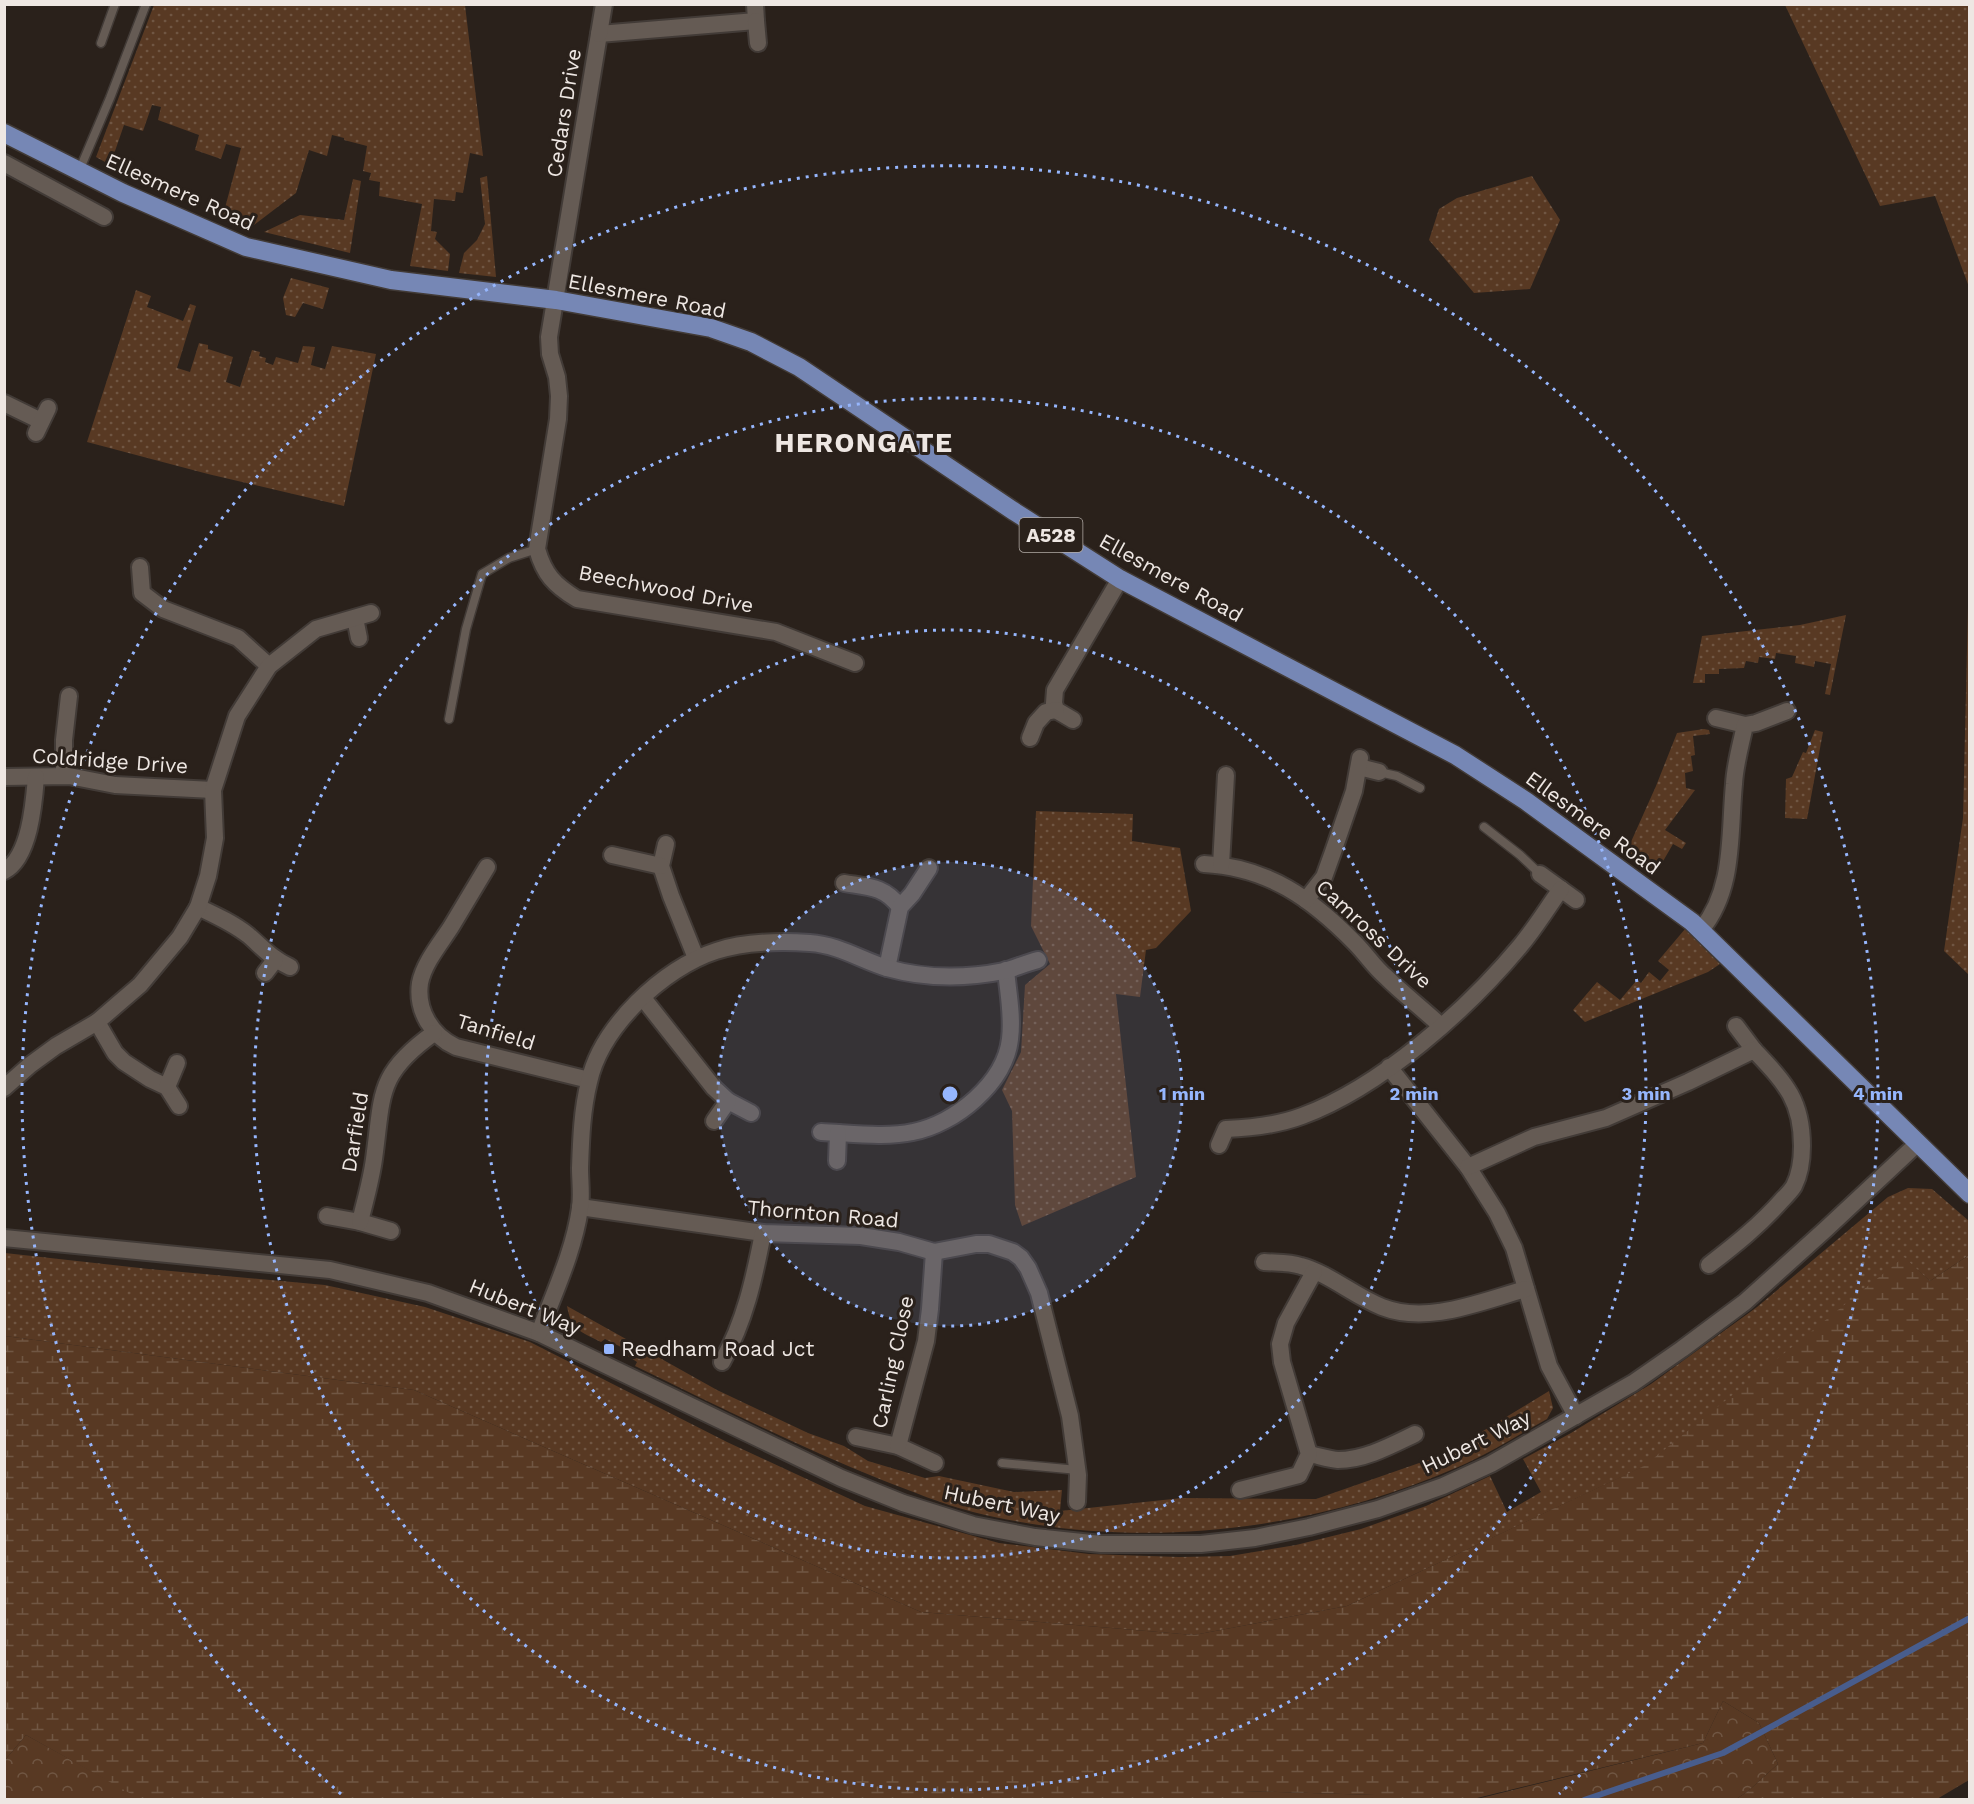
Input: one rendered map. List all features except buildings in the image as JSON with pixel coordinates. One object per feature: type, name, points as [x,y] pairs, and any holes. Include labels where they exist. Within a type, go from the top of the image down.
[{"type":"main road","name":"Ellesmere Road","points":[[4,134],[123,193],[246,247],[391,280],[556,300],[711,328],[751,342],[799,367],[970,483],[1120,579],[1455,755],[1526,801],[1692,922],[1970,1194]]},
{"type":"street","points":[[599,34],[604,4]]},
{"type":"street","points":[[756,13],[758,43]]},
{"type":"street","name":"Cedars Drive","points":[[556,300],[599,34],[756,13]]},
{"type":"street","points":[[4,163],[104,217]]},
{"type":"street","points":[[537,549],[558,419],[557,377],[550,354],[549,337],[556,300]]},
{"type":"street","points":[[4,403],[42,421]]},
{"type":"street","name":"Beechwood Drive","points":[[537,549],[542,567],[551,580],[563,591],[578,599],[776,632],[855,663]]},
{"type":"street","points":[[140,567],[136,596],[238,638],[269,666]]},
{"type":"street","points":[[1056,710],[1055,696],[1059,683],[1120,579]]},
{"type":"street","points":[[4,1088],[39,1059],[97,1022],[140,985],[180,936],[198,907],[208,876],[214,838],[213,790],[237,716],[269,666],[316,629],[363,615],[359,638]]},
{"type":"street","points":[[64,776],[64,740],[69,696]]},
{"type":"street","points":[[1030,738],[1036,723],[1046,712],[1056,710],[1073,720]]},
{"type":"street","points":[[1716,718],[1745,725],[1787,711]]},
{"type":"street","points":[[1701,930],[1715,910],[1725,886],[1734,781],[1745,725]]},
{"type":"street","points":[[1306,900],[1324,877],[1344,819],[1359,762],[1379,772]]},
{"type":"street","name":"Camross Drive","points":[[1226,775],[1213,865],[1239,868],[1276,881],[1306,900],[1336,925],[1385,977],[1441,1026]]},
{"type":"street","name":"Coldridge Drive","points":[[4,777],[64,776],[115,784],[213,790]]},
{"type":"street","points":[[4,871],[10,868],[23,850],[34,803],[36,777]]},
{"type":"street","points":[[666,844],[661,866],[696,958]]},
{"type":"street","points":[[612,855],[661,866]]},
{"type":"street","name":"Tanfield","points":[[487,867],[427,964],[420,983],[423,1010],[428,1023],[444,1042],[456,1047],[589,1080]]},
{"type":"street","points":[[887,968],[900,907],[912,894],[929,868]]},
{"type":"street","points":[[1540,874],[1576,900]]},
{"type":"street","points":[[844,883],[874,888],[891,896],[900,907]]},
{"type":"street","points":[[1219,1145],[1226,1130],[1257,1128],[1302,1116],[1339,1100],[1389,1067],[1441,1026],[1501,969],[1561,889]]},
{"type":"street","points":[[198,907],[248,935],[277,967]]},
{"type":"street","points":[[539,1333],[574,1235],[580,1207],[581,1135],[589,1080],[599,1056],[626,1014],[673,971],[696,958],[718,950],[751,943],[814,943],[843,949],[887,968],[928,977],[961,977],[1006,970],[1038,960]]},
{"type":"street","points":[[821,1132],[897,1134],[913,1132],[961,1111],[983,1092],[1000,1068],[1010,1041],[1011,1024],[1006,970]]},
{"type":"street","points":[[643,998],[714,1089],[728,1101],[751,1113]]},
{"type":"street","points":[[97,1022],[115,1053],[124,1062],[167,1087],[179,1106]]},
{"type":"street","points":[[1709,1264],[1767,1217],[1794,1187],[1802,1160],[1802,1125],[1796,1104],[1781,1079],[1754,1050],[1736,1026]]},
{"type":"street","name":"Darfield","points":[[360,1222],[371,1179],[380,1101],[386,1084],[406,1054],[435,1033]]},
{"type":"street","points":[[1468,1167],[1534,1137],[1606,1118],[1754,1050]]},
{"type":"street","points":[[167,1087],[177,1064]]},
{"type":"street","points":[[1389,1067],[1468,1167],[1497,1213],[1514,1248],[1550,1366],[1576,1416]]},
{"type":"street","points":[[714,1121],[728,1101]]},
{"type":"street","points":[[837,1161],[838,1133]]},
{"type":"street","name":"Hubert Way","points":[[4,1238],[330,1270],[428,1293],[539,1333],[841,1478],[903,1503],[973,1525],[1035,1537],[1101,1544],[1201,1544],[1255,1538],[1378,1509],[1443,1486],[1491,1464],[1633,1383],[1745,1302],[1918,1143]]},
{"type":"street","name":"Thornton Road","points":[[580,1207],[763,1233],[861,1236],[899,1242],[934,1252],[976,1244],[990,1244],[1013,1252],[1028,1268],[1038,1293],[1070,1416],[1078,1470],[1077,1502]]},
{"type":"street","points":[[327,1216],[360,1222],[391,1232]]},
{"type":"street","points":[[722,1362],[733,1343],[752,1290],[763,1233]]},
{"type":"street","name":"Carling Close","points":[[898,1446],[926,1341],[934,1252]]},
{"type":"street","points":[[1264,1262],[1301,1266],[1383,1308],[1404,1312],[1439,1311],[1526,1289]]},
{"type":"street","points":[[1240,1490],[1299,1475],[1310,1454],[1282,1362],[1280,1344],[1286,1323],[1314,1272]]},
{"type":"street","points":[[1310,1454],[1338,1460],[1357,1457],[1376,1452],[1415,1434]]},
{"type":"street","name":"Carling Close","points":[[856,1437],[898,1446],[935,1463]]},
{"type":"lane","points":[[101,43],[115,4]]},
{"type":"lane","points":[[79,171],[146,4]]},
{"type":"lane","points":[[449,719],[466,629],[482,574],[509,558],[537,549]]},
{"type":"lane","points":[[1379,772],[1397,776],[1420,788]]},
{"type":"lane","points":[[1484,827],[1540,874]]},
{"type":"lane","points":[[1002,1463],[1078,1470]]},
{"type":"green space","points":[[154,5],[465,5],[483,156],[470,153],[463,193],[456,192],[455,201],[434,199],[431,231],[437,232],[435,239],[450,254],[448,271],[410,266],[422,204],[379,196],[380,182],[369,180],[371,173],[363,171],[367,146],[344,140],[344,138],[332,135],[327,156],[309,150],[296,193],[250,228],[222,219],[241,148],[226,144],[221,159],[195,150],[199,135],[158,120],[161,107],[152,105],[143,131],[124,125],[115,151],[105,162],[96,157]]},
{"type":"green space","points":[[1785,5],[1969,5],[1969,287],[1935,196],[1880,206]]},
{"type":"green space","points":[[487,176],[496,277],[459,273],[464,253],[477,240],[485,224],[480,178]]},
{"type":"green space","points":[[1532,176],[1560,220],[1530,289],[1474,293],[1429,240],[1439,209],[1457,198]]},
{"type":"green space","points":[[353,179],[361,181],[350,253],[264,232],[300,215],[344,220]]},
{"type":"green space","points":[[291,278],[329,288],[323,309],[303,303],[295,317],[286,315],[283,298]]},
{"type":"green space","points":[[136,290],[151,296],[147,307],[183,321],[190,304],[196,306],[177,368],[190,372],[199,343],[208,345],[208,349],[233,357],[226,382],[240,387],[252,350],[260,352],[259,356],[266,358],[265,362],[273,365],[276,357],[298,363],[303,346],[315,347],[311,365],[325,369],[332,346],[376,354],[344,506],[208,474],[87,442]]},
{"type":"green space","points":[[1969,564],[1969,975],[1944,951],[1963,818]]},
{"type":"green space","points":[[1846,615],[1830,695],[1825,694],[1831,664],[1815,661],[1814,667],[1795,663],[1796,656],[1776,653],[1775,659],[1759,657],[1758,663],[1746,661],[1744,668],[1719,669],[1719,674],[1705,674],[1705,683],[1693,683],[1702,636],[1800,625]]},
{"type":"green space","points":[[1709,730],[1710,734],[1693,736],[1695,755],[1691,756],[1693,771],[1685,773],[1686,788],[1695,790],[1665,830],[1686,843],[1682,849],[1673,844],[1655,875],[1626,853],[1677,733]]},
{"type":"green space","points":[[1815,730],[1823,732],[1807,819],[1785,818],[1786,779],[1792,777],[1803,752],[1806,753]]},
{"type":"green space","points":[[1036,811],[1133,814],[1132,841],[1180,848],[1191,911],[1156,948],[1146,950],[1140,997],[1116,994],[1136,1177],[1022,1226],[1015,1205],[1012,1111],[1002,1090],[1021,1052],[1025,985],[1050,964],[1031,926]]},
{"type":"green space","points":[[1685,929],[1720,964],[1708,972],[1585,1022],[1573,1010],[1597,982],[1620,1000],[1637,980],[1641,983],[1649,972],[1660,981],[1669,970],[1658,961]]},
{"type":"green space","points":[[1908,1188],[1932,1189],[1969,1221],[1969,1255],[1930,1281],[1904,1258],[1645,1466],[1347,1606],[1194,1635],[921,1612],[414,1390],[5,1336],[5,1253],[325,1285],[425,1307],[530,1342],[727,1442],[865,1506],[999,1543],[1089,1554],[1230,1556],[1296,1545],[1361,1529],[1426,1506],[1490,1476],[1507,1512],[1541,1492],[1523,1459],[1571,1433],[1651,1384],[1757,1307],[1888,1197]]},
{"type":"green space","points":[[1969,1255],[1969,1780],[1937,1799],[1736,1799],[1778,1764],[1759,1723],[1723,1701],[1703,1743],[1473,1799],[1383,1800],[1375,1795],[1245,1791],[1245,1800],[142,1800],[26,1735],[5,1760],[5,1336],[414,1390],[921,1612],[1194,1635],[1347,1606],[1644,1466],[1904,1257],[1930,1281]]},
{"type":"green space","points":[[567,1306],[717,1390],[808,1433],[844,1446],[868,1461],[925,1478],[939,1476],[1014,1492],[1062,1490],[1060,1511],[1182,1498],[1316,1499],[1445,1454],[1549,1391],[1553,1408],[1547,1419],[1469,1462],[1400,1490],[1341,1508],[1281,1521],[1219,1529],[1157,1533],[1095,1531],[1034,1524],[973,1512],[850,1467],[635,1366],[637,1362],[620,1351],[621,1347],[605,1339],[601,1342],[578,1329],[571,1320]]},
{"type":"green space","points":[[1723,1701],[1759,1723],[1778,1764],[1736,1799],[1473,1800],[1703,1743]]},
{"type":"green space","points":[[26,1735],[142,1799],[5,1800],[5,1760]]},
{"type":"green space","points":[[1244,1791],[1376,1795],[1383,1799],[1245,1799]]},
{"type":"waterway","points":[[1584,1800],[1723,1753],[1970,1618]]},
{"type":"place","name":"Reedham Road Jct","points":[[609,1349]]},
{"type":"district","name":"HERONGATE","points":[[864,443]]}]
